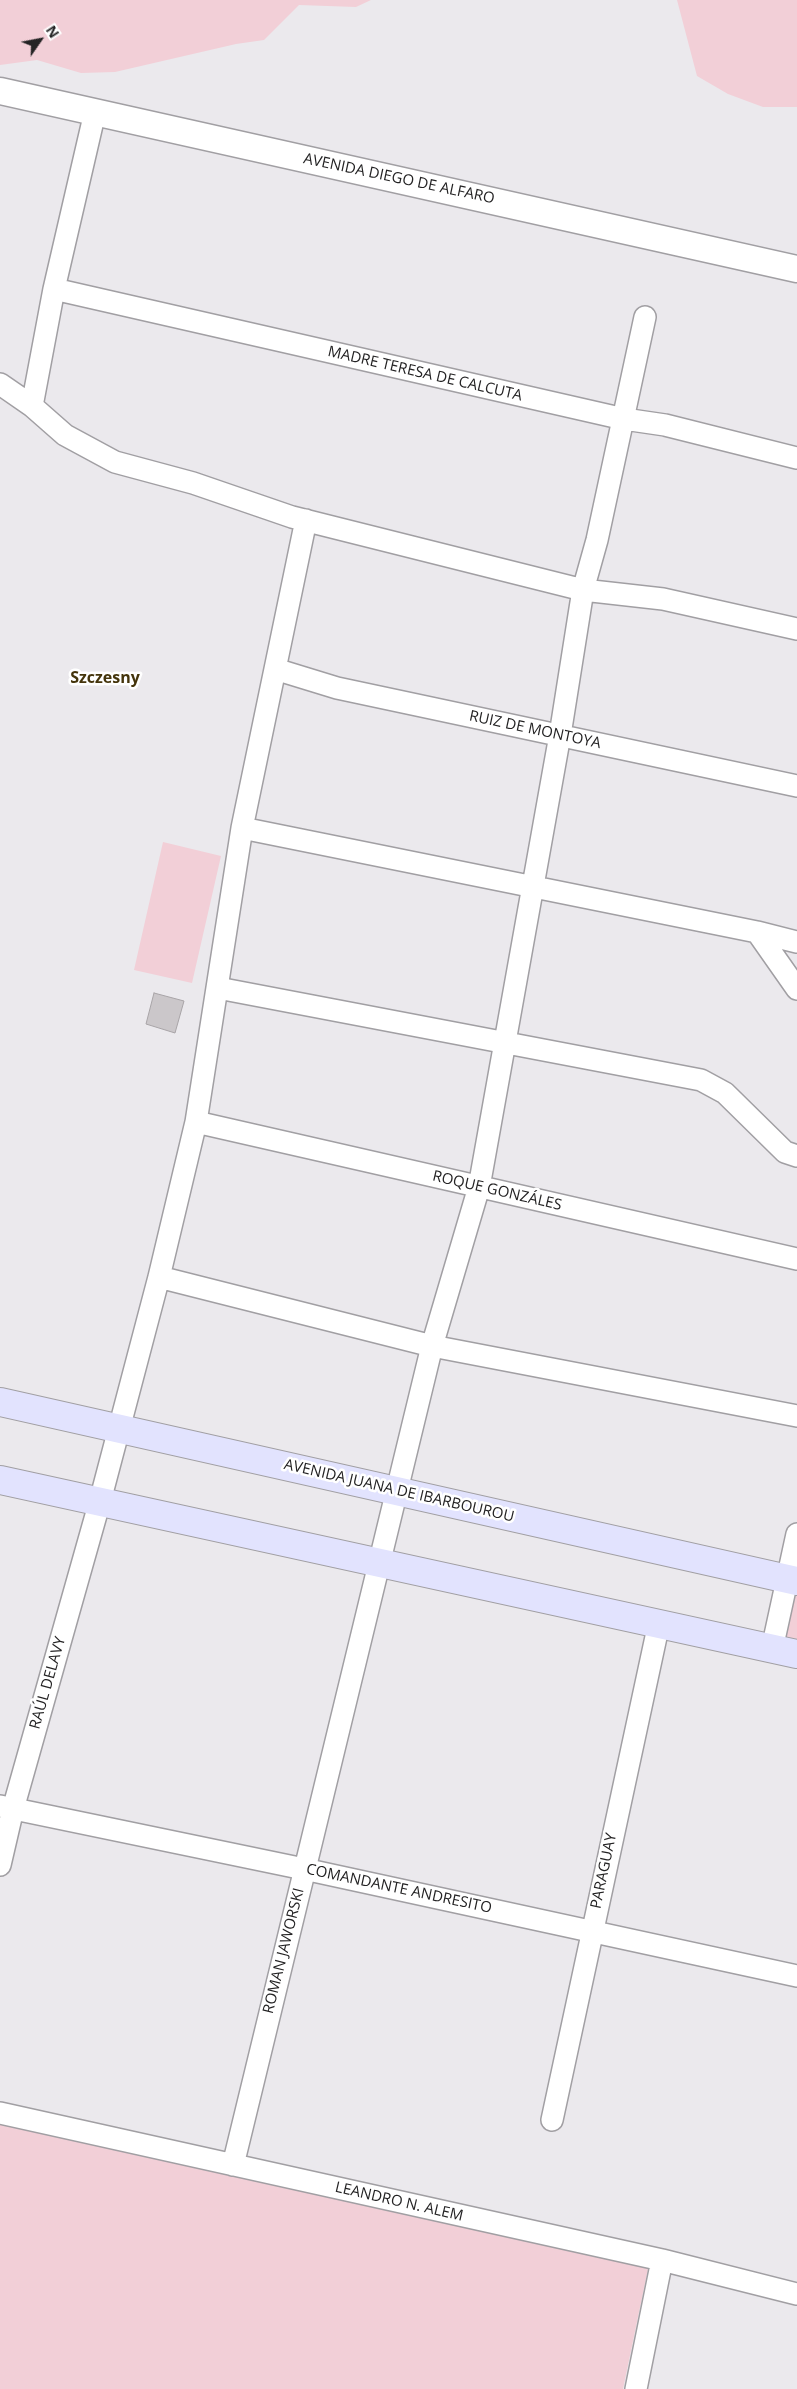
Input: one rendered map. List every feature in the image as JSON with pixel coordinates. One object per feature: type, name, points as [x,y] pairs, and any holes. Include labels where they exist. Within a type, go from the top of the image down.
[{"type":"main road","name":"AVENIDA JUANA DE IBARBOUROU","points":[[0,1402],[792,1580]]},
{"type":"main road","points":[[0,1480],[659,1623],[784,1652]]},
{"type":"street","name":"AVENIDA DIEGO DE ALFARO","points":[[0,92],[797,269]]},
{"type":"street","points":[[32,406],[54,289],[95,112]]},
{"type":"street","name":"MADRE TERESA DE CALCUTA","points":[[54,289],[624,419],[665,425],[797,458]]},
{"type":"street","name":"ROMAN JAWORSKI","points":[[232,2165],[432,1346],[478,1186],[560,735],[583,590],[597,540],[645,317]]},
{"type":"street","points":[[0,384],[32,406],[65,435],[115,462],[193,483],[306,520],[583,590],[663,599],[797,630]]},
{"type":"street","points":[[306,520],[242,828],[757,932],[797,942]]},
{"type":"street","name":"RUIZ DE MONTOYA","points":[[275,669],[337,688],[797,786]]},
{"type":"street","name":"RAÚL DELAVY","points":[[0,1865],[6,1807],[100,1501],[159,1277],[196,1122],[242,828]]},
{"type":"street","points":[[757,932],[797,988]]},
{"type":"street","points":[[218,988],[701,1080],[726,1092],[785,1152],[797,1156]]},
{"type":"street","name":"ROQUE GONZÁLES","points":[[196,1122],[797,1259]]},
{"type":"street","points":[[159,1277],[432,1346],[797,1416]]},
{"type":"street","points":[[784,1652],[797,1534]]},
{"type":"street","name":"PARAGUAY","points":[[552,2120],[591,1931],[659,1623]]},
{"type":"street","name":"COMANDANTE ANDRESITO","points":[[6,1807],[304,1869],[797,1976]]},
{"type":"street","name":"LEANDRO N. ALEM","points":[[0,2113],[662,2260],[797,2294]]},
{"type":"street","points":[[636,2389],[662,2260]]},
{"type":"shaded area","points":[[0,0],[371,0],[356,7],[299,5],[264,40],[236,44],[115,72],[81,73],[37,60],[0,65]]},
{"type":"shaded area","points":[[677,0],[797,0],[797,107],[763,107],[728,94],[697,76]]},
{"type":"shaded area","points":[[163,842],[221,856],[192,983],[134,970]]},
{"type":"shaded area","points":[[795,1594],[797,1595],[797,1645],[776,1637],[781,1602]]},
{"type":"shaded area","points":[[0,2124],[649,2264],[623,2389],[0,2389]]},
{"type":"building","points":[[154,993],[184,1001],[175,1033],[146,1024]]},
{"type":"district","name":"Szczesny","points":[[105,678]]}]
